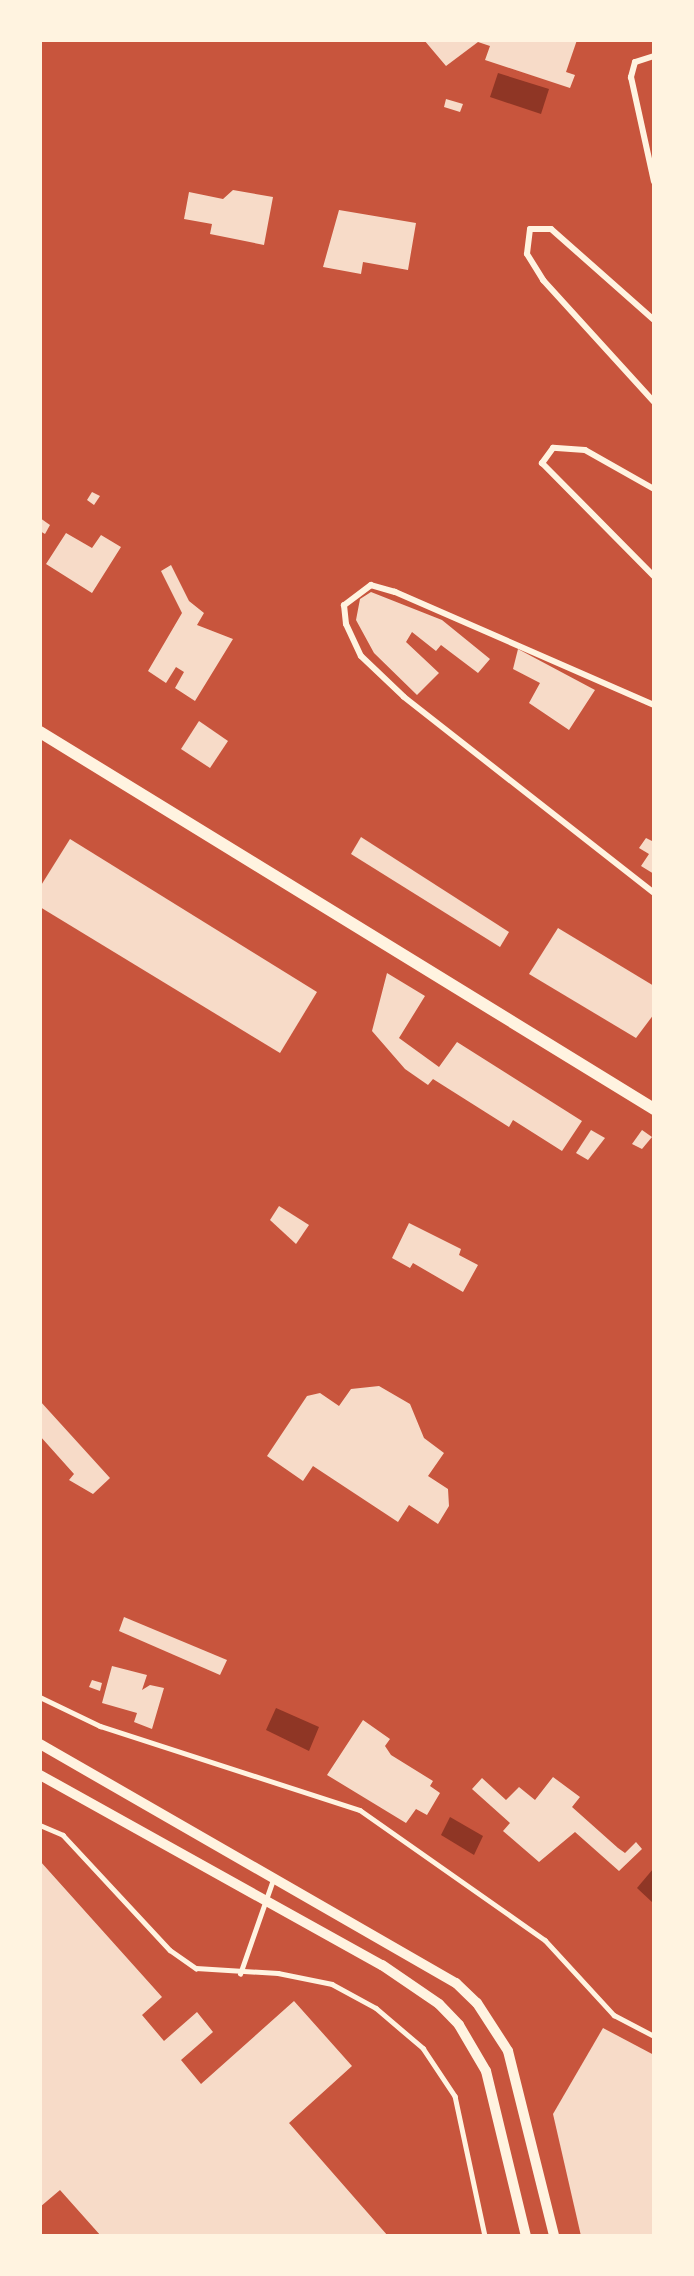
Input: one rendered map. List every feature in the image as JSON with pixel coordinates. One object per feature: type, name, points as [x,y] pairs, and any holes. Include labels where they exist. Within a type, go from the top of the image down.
[{"type":"main road","points":[[40,732],[654,1109]]},
{"type":"street","points":[[654,56],[635,62],[631,77],[654,182]]},
{"type":"street","points":[[654,320],[551,229],[530,229],[527,254],[543,280],[654,402]]},
{"type":"street","points":[[654,489],[585,450],[553,448],[542,463],[654,576]]},
{"type":"street","points":[[654,705],[395,592],[371,585],[344,605],[346,624],[361,656],[404,697],[654,893]]},
{"type":"street","points":[[40,1744],[424,1960],[477,2003],[508,2050],[554,2235]]},
{"type":"street","points":[[40,1775],[382,1965],[459,2025],[486,2071],[526,2235]]},
{"type":"lane","points":[[40,1697],[99,1726],[360,1810],[545,1940],[614,2015],[654,2036]]},
{"type":"lane","points":[[40,1825],[63,1835],[170,1950],[196,1968],[240,1974],[278,1973],[332,1984],[376,2008],[423,2048],[455,2096],[485,2235]]},
{"type":"lane","points":[[240,1974],[274,1876]]},
{"type":"shaded area","points":[[498,73],[549,89],[541,114],[490,97]]},
{"type":"shaded area","points":[[276,1708],[319,1727],[309,1751],[266,1730]]},
{"type":"shaded area","points":[[450,1817],[483,1836],[474,1855],[441,1835]]},
{"type":"shaded area","points":[[654,1870],[653,1903],[637,1888]]},
{"type":"building","points":[[424,40],[577,40],[566,72],[575,75],[570,88],[485,60],[490,46],[478,42],[446,66]]},
{"type":"building","points":[[446,99],[463,104],[460,112],[444,107]]},
{"type":"building","points":[[233,190],[273,197],[264,245],[210,234],[212,224],[184,219],[189,192],[223,199]]},
{"type":"building","points":[[339,210],[416,223],[408,270],[363,262],[361,274],[323,267]]},
{"type":"building","points":[[92,492],[100,496],[94,505],[87,500]]},
{"type":"building","points":[[40,518],[50,525],[45,534],[40,531]]},
{"type":"building","points":[[66,533],[92,548],[101,535],[121,547],[92,593],[46,564]]},
{"type":"building","points":[[171,565],[189,601],[204,613],[197,625],[233,639],[195,701],[175,688],[184,672],[176,667],[166,683],[148,671],[182,613],[161,571]]},
{"type":"building","points":[[371,592],[442,620],[490,659],[478,673],[441,645],[436,651],[412,632],[406,642],[439,673],[417,695],[374,653],[356,620],[360,599]]},
{"type":"building","points":[[518,649],[595,690],[569,730],[529,703],[540,683],[513,669]]},
{"type":"building","points":[[199,721],[228,741],[210,768],[181,749]]},
{"type":"building","points":[[361,837],[509,932],[500,947],[351,854]]},
{"type":"building","points":[[646,838],[654,842],[654,874],[641,866],[649,854],[639,848]]},
{"type":"building","points":[[70,839],[317,992],[280,1053],[40,907],[40,887]]},
{"type":"building","points":[[558,928],[654,986],[654,1014],[636,1038],[529,974]]},
{"type":"building","points":[[387,973],[425,996],[399,1038],[439,1067],[457,1042],[582,1121],[562,1151],[513,1120],[509,1127],[433,1079],[428,1085],[405,1069],[372,1031]]},
{"type":"building","points":[[591,1130],[605,1138],[588,1160],[576,1153]]},
{"type":"building","points":[[642,1130],[652,1137],[642,1149],[632,1144]]},
{"type":"building","points":[[279,1206],[309,1225],[296,1244],[270,1220]]},
{"type":"building","points":[[409,1223],[461,1249],[459,1255],[478,1265],[463,1292],[413,1263],[410,1268],[392,1258]]},
{"type":"building","points":[[379,1386],[410,1404],[424,1438],[444,1453],[428,1476],[448,1489],[449,1506],[438,1524],[409,1505],[398,1522],[313,1466],[303,1481],[267,1456],[307,1396],[320,1393],[339,1406],[351,1389]]},
{"type":"building","points":[[40,1401],[110,1478],[93,1494],[69,1480],[74,1474],[40,1436]]},
{"type":"building","points":[[124,1617],[227,1660],[220,1675],[119,1631]]},
{"type":"building","points":[[112,1666],[147,1675],[142,1690],[150,1685],[164,1688],[152,1729],[134,1722],[137,1713],[102,1703]]},
{"type":"building","points":[[92,1680],[102,1683],[100,1691],[89,1687]]},
{"type":"building","points":[[363,1720],[390,1739],[385,1746],[391,1755],[433,1781],[430,1786],[440,1793],[427,1815],[416,1809],[406,1823],[327,1775]]},
{"type":"building","points":[[553,1777],[580,1797],[572,1807],[618,1848],[625,1853],[636,1842],[642,1849],[619,1871],[575,1832],[539,1862],[503,1831],[510,1823],[472,1789],[482,1778],[506,1800],[519,1787],[535,1800]]},
{"type":"building","points":[[40,1861],[162,1997],[142,2015],[164,2041],[197,2012],[213,2032],[181,2060],[201,2084],[294,2001],[352,2066],[289,2123],[388,2236],[101,2236],[60,2190],[40,2207]]},
{"type":"building","points":[[603,2028],[654,2055],[654,2236],[581,2236],[553,2114]]}]
